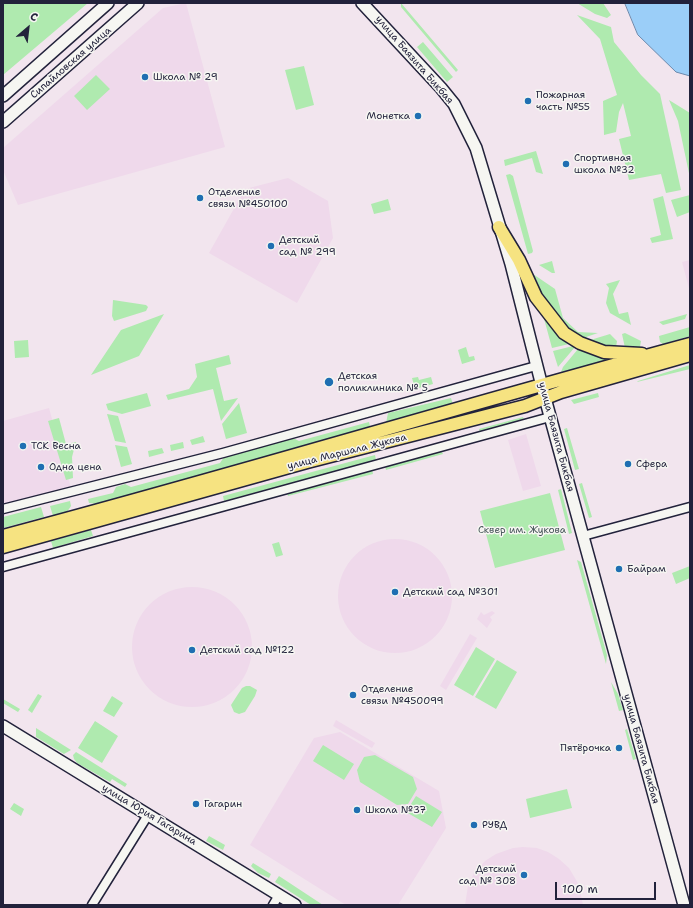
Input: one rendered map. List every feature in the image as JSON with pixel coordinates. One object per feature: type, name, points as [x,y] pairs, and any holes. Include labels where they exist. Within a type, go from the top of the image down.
[{"type":"main road","name":"Сипайловская улица","points":[[3,96],[108,3]]},
{"type":"main road","name":"Сипайловская улица","points":[[3,122],[138,3]]},
{"type":"main road","name":"улица Баязита Бикбая","points":[[362,3],[414,58],[454,104],[476,148],[510,264],[536,366],[684,905]]},
{"type":"main road","points":[[499,227],[519,260],[536,297],[564,332],[580,343],[604,352],[654,354]]},
{"type":"main road","name":"улица Маршала Жукова","points":[[3,536],[419,421],[690,344]]},
{"type":"main road","name":"улица Маршала Жукова","points":[[3,547],[307,462],[525,406],[545,398],[690,355]]},
{"type":"main road","name":"улица Юрия Гагарина","points":[[3,726],[295,905]]},
{"type":"street","points":[[3,510],[223,453],[536,366]]},
{"type":"street","points":[[3,567],[550,417]]},
{"type":"street","points":[[583,536],[690,507]]},
{"type":"street","points":[[92,905],[148,815]]},
{"type":"street","points":[[273,905],[279,894]]},
{"type":"shaded area","name":"Школа № 29","points":[[186,3],[225,147],[18,205],[3,170],[3,148],[163,8]]},
{"type":"shaded area","name":"Детский сад № 299","points":[[288,178],[328,201],[333,238],[297,303],[209,253],[245,189]]},
{"type":"shaded area","points":[[690,260],[690,292],[682,262]]},
{"type":"shaded area","points":[[49,408],[71,488],[3,507],[3,421]]},
{"type":"shaded area","points":[[526,434],[541,486],[523,491],[508,440]]},
{"type":"shaded area","name":"Детский сад №301","points":[[395,539],[417,543],[436,555],[448,574],[452,596],[448,618],[436,637],[417,649],[395,653],[373,649],[354,637],[342,618],[338,596],[342,574],[354,555],[373,543]]},
{"type":"shaded area","name":"Детский сад №122","points":[[192,587],[204,588],[215,592],[225,597],[234,605],[242,614],[247,624],[251,635],[251,659],[247,670],[242,680],[234,689],[225,697],[215,702],[204,706],[192,707],[180,706],[169,702],[159,697],[150,689],[142,680],[137,670],[133,659],[132,647],[133,635],[137,624],[142,614],[150,605],[159,597],[169,592],[180,588]]},
{"type":"shaded area","points":[[492,611],[495,613],[490,617],[492,620],[487,628],[477,619],[481,612],[484,615]]},
{"type":"shaded area","points":[[470,634],[477,638],[446,690],[440,686]]},
{"type":"shaded area","points":[[336,720],[375,743],[372,748],[333,726]]},
{"type":"shaded area","name":"Школа №37","points":[[340,732],[439,791],[446,828],[398,905],[346,905],[250,845],[314,738]]},
{"type":"shaded area","name":"Детский сад № 308","points":[[513,848],[537,848],[548,852],[569,868],[579,885],[583,905],[465,905],[468,886],[474,873],[485,861],[496,854]]},
{"type":"green space","points":[[3,3],[88,3],[3,75]]},
{"type":"green space","points":[[401,3],[458,70],[456,72],[401,7]]},
{"type":"green space","points":[[577,3],[603,3],[611,15],[607,18],[595,14]]},
{"type":"green space","points":[[577,15],[611,27],[614,42],[641,75],[660,94],[681,190],[666,193],[661,174],[629,180],[619,139],[631,136],[623,103],[619,112],[616,132],[604,135],[603,101],[617,95],[600,39]]},
{"type":"green space","points":[[423,42],[453,77],[447,82],[417,47]]},
{"type":"green space","points":[[304,66],[314,105],[296,110],[285,70]]},
{"type":"green space","points":[[96,75],[110,89],[87,110],[74,96]]},
{"type":"green space","points":[[669,100],[690,113],[690,178],[678,121]]},
{"type":"green space","points":[[536,151],[543,174],[536,172],[532,158],[505,166],[504,160]]},
{"type":"green space","points":[[510,174],[513,176],[533,251],[532,253],[528,254],[506,175]]},
{"type":"green space","points":[[690,195],[690,212],[677,217],[671,200]]},
{"type":"green space","points":[[663,196],[673,239],[652,243],[650,238],[661,235],[653,199]]},
{"type":"green space","points":[[388,199],[391,210],[374,214],[371,204]]},
{"type":"green space","points":[[552,261],[555,273],[552,273],[539,265]]},
{"type":"green space","points":[[533,274],[555,289],[563,318],[578,332],[598,333],[580,339],[570,332],[546,303]]},
{"type":"green space","points":[[620,280],[613,294],[619,314],[628,312],[631,325],[610,313],[606,303],[609,288],[606,284]]},
{"type":"green space","points":[[113,300],[146,305],[148,307],[146,311],[114,321],[112,316]]},
{"type":"green space","points":[[164,314],[139,356],[91,375],[121,330]]},
{"type":"green space","points":[[687,314],[685,319],[663,325],[659,322]]},
{"type":"green space","points":[[543,315],[559,337],[569,344],[552,348]]},
{"type":"green space","points":[[690,327],[690,336],[663,344],[660,342],[659,336]]},
{"type":"green space","points":[[625,333],[641,341],[640,347],[629,350],[625,348],[622,334]]},
{"type":"green space","points":[[610,334],[617,341],[614,349],[587,341]]},
{"type":"green space","points":[[28,340],[29,357],[15,358],[14,341]]},
{"type":"green space","points":[[573,346],[575,347],[558,367],[553,351]]},
{"type":"green space","points":[[466,347],[469,357],[474,356],[475,360],[462,364],[458,350]]},
{"type":"green space","points":[[578,349],[611,360],[561,372],[563,367]]},
{"type":"green space","points":[[229,355],[231,364],[216,368],[224,401],[238,398],[221,421],[213,389],[168,400],[166,395],[189,389],[197,377],[195,364]]},
{"type":"green space","points":[[690,365],[690,369],[637,382],[638,381]]},
{"type":"green space","points":[[418,377],[419,380],[431,377],[433,384],[415,389],[412,378]]},
{"type":"green space","points":[[147,393],[151,406],[122,414],[108,410],[106,404]]},
{"type":"green space","points":[[598,393],[599,397],[574,404],[571,400]]},
{"type":"green space","points":[[451,398],[454,408],[386,423],[388,413]]},
{"type":"green space","points":[[239,403],[247,433],[226,439],[222,424]]},
{"type":"green space","points":[[107,414],[118,416],[126,443],[115,441]]},
{"type":"green space","points":[[523,417],[524,420],[480,433],[479,429]]},
{"type":"green space","points":[[59,418],[66,444],[76,442],[72,457],[73,478],[66,480],[48,421]]},
{"type":"green space","points":[[369,422],[371,430],[98,504],[89,503],[88,499],[113,493],[116,487],[125,484],[131,487],[220,463],[224,457],[293,438],[299,441]]},
{"type":"green space","points":[[567,428],[579,469],[575,470],[564,429]]},
{"type":"green space","points":[[203,436],[205,442],[192,445],[190,440]]},
{"type":"green space","points":[[183,442],[184,448],[171,451],[170,445]]},
{"type":"green space","points":[[115,445],[127,447],[132,464],[121,467]]},
{"type":"green space","points":[[162,448],[164,453],[149,457],[148,451]]},
{"type":"green space","points":[[441,450],[443,454],[386,470],[385,466]]},
{"type":"green space","points":[[375,455],[376,460],[224,501],[223,496]]},
{"type":"green space","points":[[372,469],[373,474],[288,496],[287,492]]},
{"type":"green space","points":[[582,483],[592,517],[589,518],[579,484]]},
{"type":"green space","points":[[561,489],[572,533],[569,534],[558,490]]},
{"type":"green space","name":"Сквер им. Жукова","points":[[550,493],[565,550],[495,568],[480,511]]},
{"type":"green space","points":[[70,501],[71,506],[67,512],[53,516],[50,506]]},
{"type":"green space","points":[[41,507],[44,517],[3,528],[3,517]]},
{"type":"green space","points":[[91,530],[93,536],[53,548],[51,541]]},
{"type":"green space","points":[[279,542],[283,555],[276,557],[272,544]]},
{"type":"green space","points":[[577,560],[581,562],[607,655],[606,664]]},
{"type":"green space","points":[[690,566],[690,578],[676,584],[672,573]]},
{"type":"green space","points":[[476,647],[495,659],[473,696],[454,685]]},
{"type":"green space","points":[[497,660],[517,672],[496,709],[475,697]]},
{"type":"green space","points":[[611,682],[618,694],[623,710],[619,711]]},
{"type":"green space","points":[[250,686],[257,690],[245,712],[239,714],[234,712],[231,705],[242,688]]},
{"type":"green space","points":[[38,694],[42,696],[32,713],[28,710]]},
{"type":"green space","points":[[112,696],[123,703],[114,717],[103,711]]},
{"type":"green space","points":[[3,699],[20,709],[18,712],[3,703]]},
{"type":"green space","points":[[95,721],[118,736],[102,763],[78,748]]},
{"type":"green space","points":[[36,728],[71,750],[64,754],[36,737]]},
{"type":"green space","points":[[627,729],[636,759],[633,760],[625,730]]},
{"type":"green space","points":[[323,745],[354,764],[344,780],[313,761]]},
{"type":"green space","points":[[76,752],[127,784],[125,787],[112,779],[110,782],[77,763],[73,755]]},
{"type":"green space","points":[[375,755],[413,777],[417,789],[408,804],[397,805],[360,782],[357,770],[364,757]]},
{"type":"green space","points":[[567,789],[572,808],[530,818],[526,799]]},
{"type":"green space","points":[[416,796],[442,812],[432,827],[406,812]]},
{"type":"green space","points":[[14,803],[24,809],[21,816],[10,809]]},
{"type":"green space","points":[[209,836],[225,845],[223,850],[206,841]]},
{"type":"green space","points":[[253,863],[271,874],[269,878],[258,873],[251,866]]},
{"type":"green space","points":[[279,876],[323,905],[311,905],[275,882]]},
{"type":"water","points":[[625,3],[690,3],[690,76],[676,72],[638,35]]},
{"type":"place","name":"Школа № 29","points":[[145,77]]},
{"type":"place","name":"Пожарная часть №55","points":[[528,101]]},
{"type":"place","name":"Монетка","points":[[418,116]]},
{"type":"place","name":"Спортивная школа №32","points":[[566,164]]},
{"type":"place","name":"Отделение связи №450100","points":[[200,198]]},
{"type":"place","name":"Детский сад № 299","points":[[271,246]]},
{"type":"place","name":"Детская поликлиника № 5","points":[[329,382]]},
{"type":"place","name":"ТСК Весна","points":[[23,446]]},
{"type":"place","name":"Сфера","points":[[628,464]]},
{"type":"place","name":"Одна цена","points":[[41,467]]},
{"type":"place","name":"Байрам","points":[[619,569]]},
{"type":"place","name":"Детский сад №301","points":[[395,592]]},
{"type":"place","name":"Детский сад №122","points":[[192,650]]},
{"type":"place","name":"Отделение связи №450099","points":[[353,695]]},
{"type":"place","name":"Пятёрочка","points":[[619,748]]},
{"type":"place","name":"Гагарин","points":[[196,804]]},
{"type":"place","name":"Школа №37","points":[[357,810]]},
{"type":"place","name":"РУВД","points":[[474,825]]},
{"type":"place","name":"Детский сад № 308","points":[[524,875]]}]
